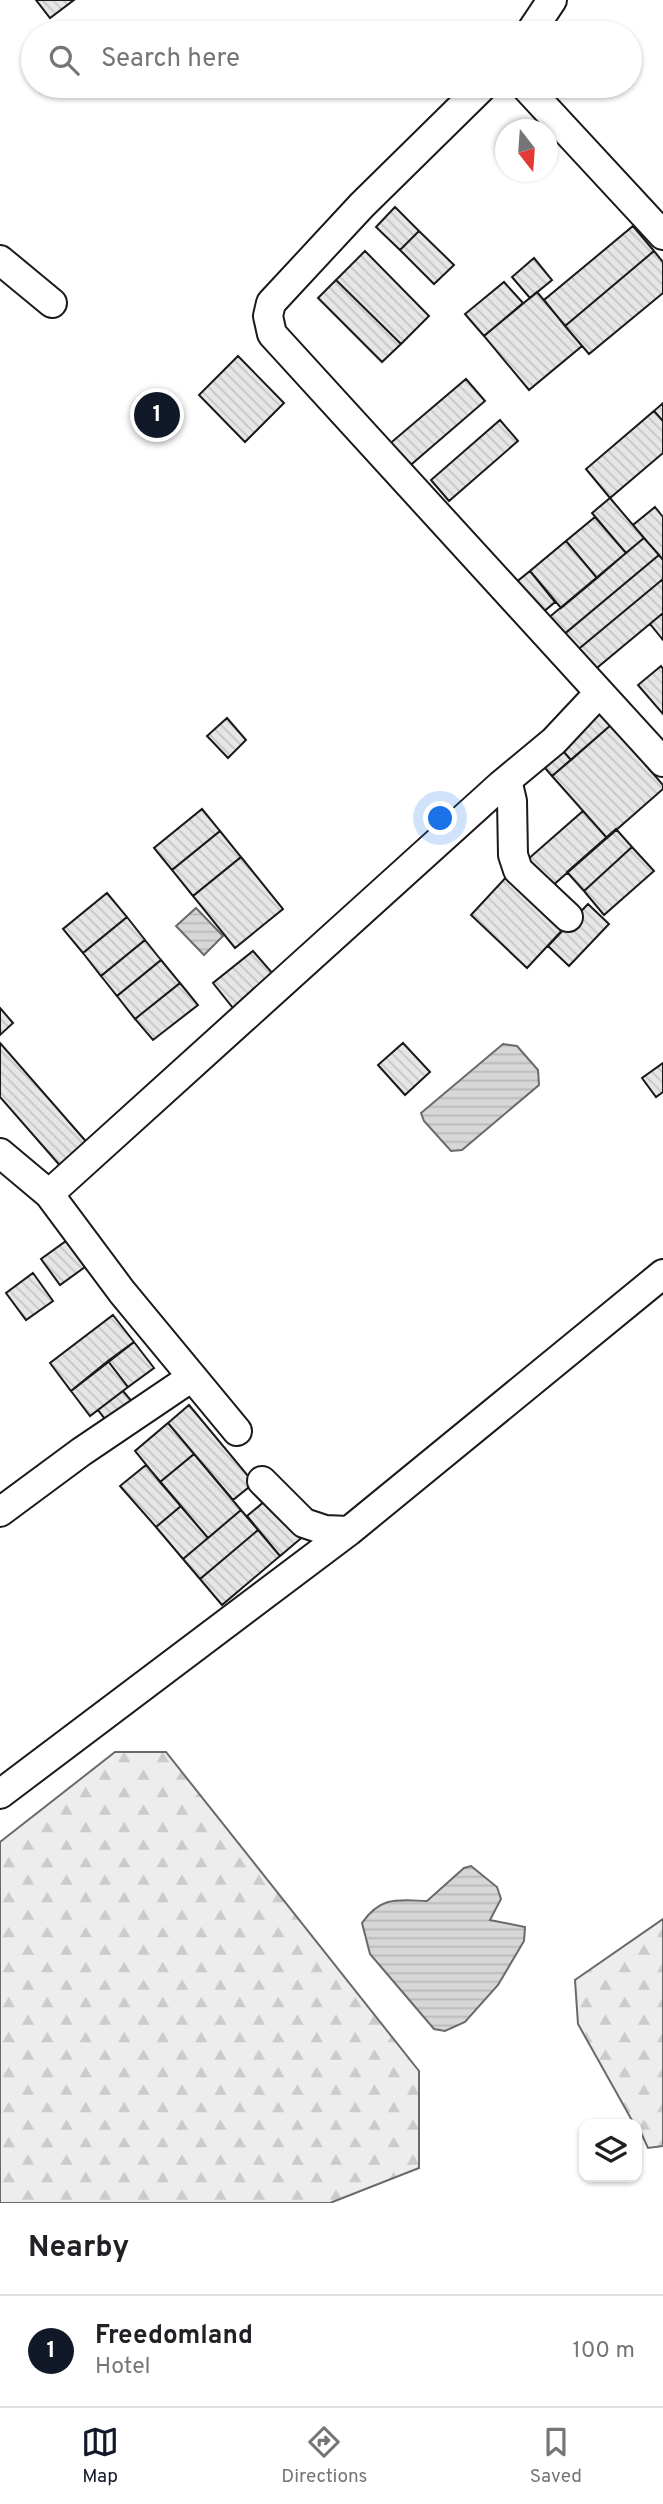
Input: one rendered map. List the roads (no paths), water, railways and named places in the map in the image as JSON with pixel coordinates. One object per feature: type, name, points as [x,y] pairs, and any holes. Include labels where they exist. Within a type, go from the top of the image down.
[{"type":"street","points":[[538,21],[552,0]]},
{"type":"street","points":[[471,98],[362,205],[271,303],[268,316],[272,334],[281,347],[663,762]]},
{"type":"street","points":[[536,98],[663,234]]},
{"type":"street","points":[[0,260],[52,303]]},
{"type":"street","points":[[49,1194],[507,780],[554,741],[599,693]]},
{"type":"street","points":[[507,780],[512,801],[513,855],[518,870],[568,917]]},
{"type":"street","points":[[0,1153],[49,1194],[122,1292],[237,1431]]},
{"type":"street","points":[[0,1794],[349,1531],[663,1274]]},
{"type":"street","points":[[0,1512],[81,1452],[192,1377]]},
{"type":"street","points":[[262,1481],[304,1523],[325,1530],[349,1531]]},
{"type":"place","name":"Freedomland","points":[[157,415]]}]
